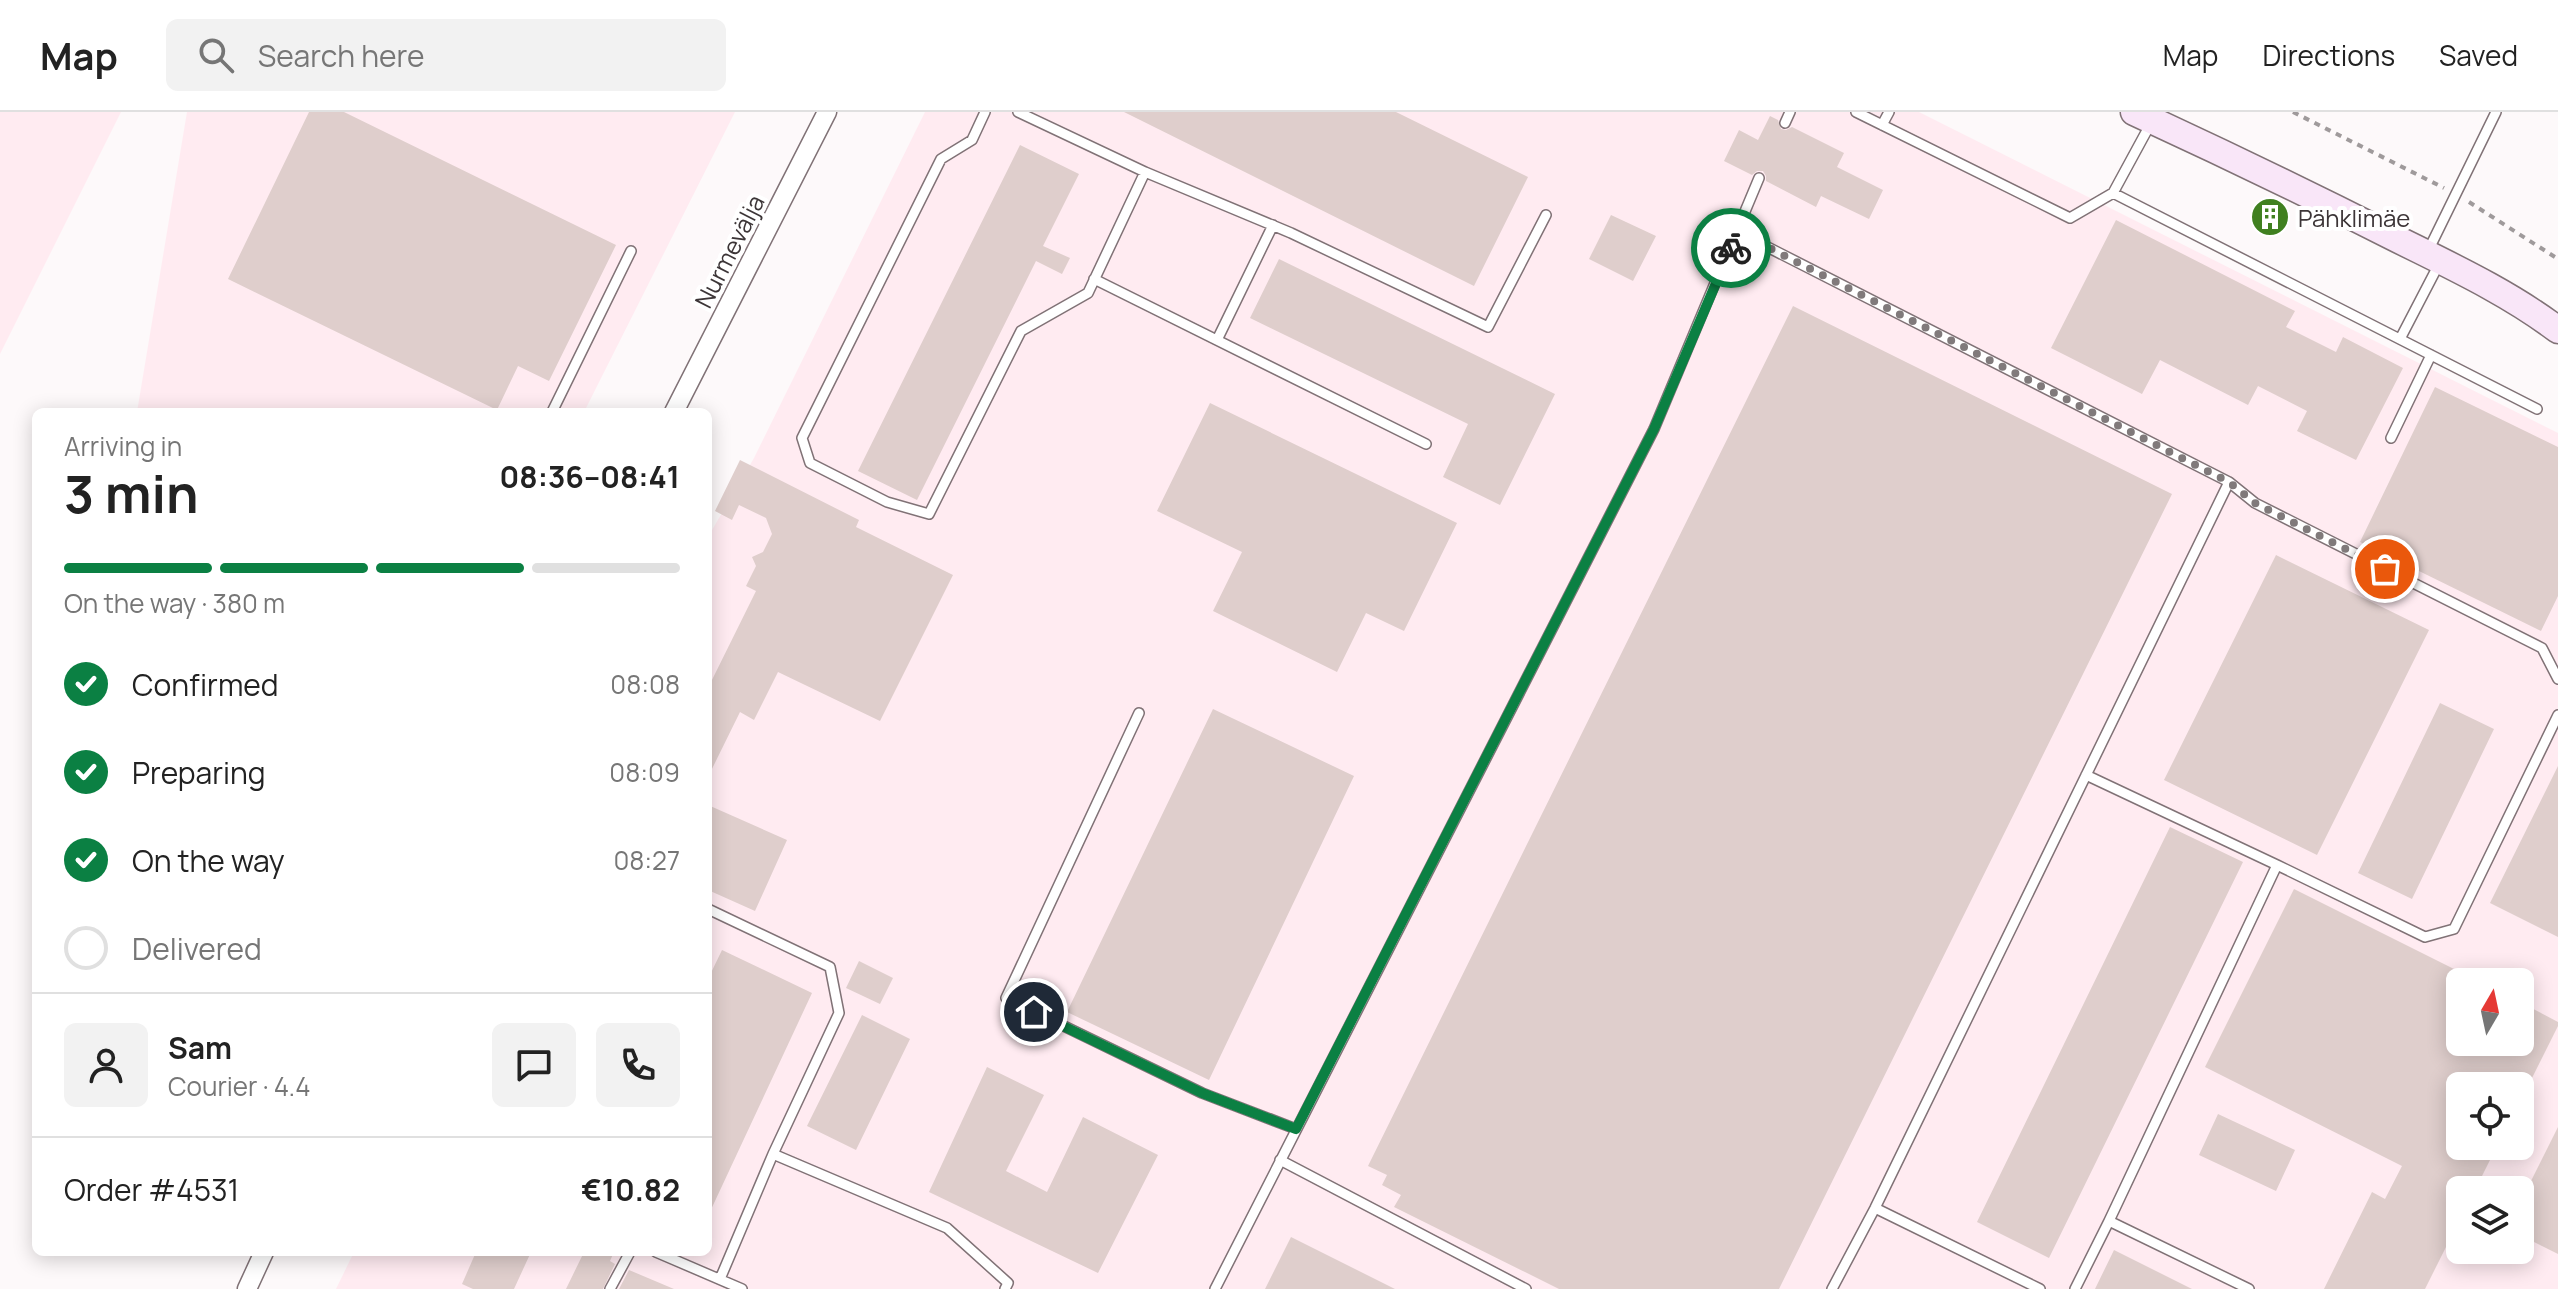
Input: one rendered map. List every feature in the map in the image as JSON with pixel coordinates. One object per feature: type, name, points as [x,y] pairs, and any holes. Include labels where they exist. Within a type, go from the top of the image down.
[{"type":"main road","points":[[2144,116],[2434,257],[2516,302],[2558,330]]},
{"type":"street","name":"Nurmevälja","points":[[676,408],[827,112]]},
{"type":"street","points":[[247,1289],[262,1256]]},
{"type":"lane","points":[[985,112],[972,140],[941,159],[802,438],[810,463],[887,502],[929,514],[1021,331],[1088,293],[1145,172]]},
{"type":"lane","points":[[1018,112],[1145,172],[1273,225],[1488,327],[1546,215]]},
{"type":"lane","points":[[1785,123],[1790,112]]},
{"type":"lane","points":[[1856,112],[2070,218],[2113,193],[2144,116]]},
{"type":"lane","points":[[1882,125],[1889,112]]},
{"type":"lane","points":[[2400,339],[2457,195],[2496,112]]},
{"type":"lane","points":[[1215,1289],[1654,429],[1759,178]]},
{"type":"lane","points":[[2113,193],[2537,409]]},
{"type":"lane","points":[[1217,340],[1273,225]]},
{"type":"lane","points":[[1736,231],[2229,482],[2255,503],[2542,648],[2558,679]]},
{"type":"lane","points":[[554,408],[631,251]]},
{"type":"lane","points":[[1094,279],[1426,444]]},
{"type":"lane","points":[[2391,438],[2431,355]]},
{"type":"lane","points":[[1832,1289],[1875,1208],[2229,482]]},
{"type":"lane","points":[[1139,713],[1006,998],[1202,1093],[1296,1129]]},
{"type":"lane","points":[[2086,775],[2425,937],[2454,929],[2558,715]]},
{"type":"lane","points":[[2075,1289],[2277,865]]},
{"type":"lane","points":[[712,911],[830,967],[839,1013],[773,1154],[720,1279]]},
{"type":"lane","points":[[773,1154],[947,1228],[1008,1283],[1005,1289]]},
{"type":"lane","points":[[1280,1160],[1526,1289]]},
{"type":"lane","points":[[1875,1208],[2040,1289]]},
{"type":"lane","points":[[2109,1221],[2249,1289]]},
{"type":"lane","points":[[610,1289],[628,1256]]},
{"type":"lane","points":[[665,1256],[742,1289]]},
{"type":"path","points":[[2293,112],[2457,195],[2505,222],[2558,259]]},
{"type":"shaded area","points":[[0,112],[121,112],[0,354]]},
{"type":"shaded area","points":[[187,112],[735,112],[586,408],[138,408]]},
{"type":"shaded area","points":[[925,112],[1919,112],[2558,433],[2558,1289],[336,1289],[352,1256],[712,1256],[712,530],[754,458]]},
{"type":"building","points":[[309,112],[344,112],[616,245],[549,381],[518,366],[498,408],[228,279]]},
{"type":"building","points":[[1124,112],[1396,112],[1528,177],[1474,286]]},
{"type":"building","points":[[1770,116],[1778,120],[1781,129],[1792,127],[1844,153],[1837,167],[1883,190],[1869,219],[1821,196],[1816,207],[1766,181],[1763,171],[1752,175],[1724,161],[1739,130],[1758,140]]},
{"type":"building","points":[[1020,145],[1079,174],[1043,246],[1070,258],[1062,274],[1036,261],[917,500],[858,471]]},
{"type":"building","points":[[1611,215],[1656,236],[1633,281],[1589,259]]},
{"type":"building","points":[[2116,220],[2295,311],[2286,327],[2336,352],[2343,337],[2403,368],[2356,460],[2297,431],[2307,411],[2258,386],[2248,405],[2160,360],[2142,394],[2051,348]]},
{"type":"building","points":[[1279,259],[1555,394],[1500,505],[1443,477],[1468,424],[1250,318]]},
{"type":"building","points":[[1793,306],[2172,494],[1779,1289],[1559,1289],[1394,1207],[1401,1195],[1382,1185],[1387,1175],[1368,1166]]},
{"type":"building","points":[[2435,387],[2558,447],[2558,596],[2541,631],[2360,542]]},
{"type":"building","points":[[1210,403],[1457,523],[1404,631],[1366,613],[1337,672],[1213,611],[1242,552],[1157,511]]},
{"type":"building","points":[[740,460],[859,520],[856,527],[953,575],[880,721],[778,672],[754,720],[740,712],[712,769],[712,680],[756,591],[746,586],[756,566],[752,557],[763,552],[772,534],[766,518],[739,505],[732,520],[715,511]]},
{"type":"building","points":[[2276,555],[2429,630],[2317,855],[2164,780]]},
{"type":"building","points":[[2440,703],[2494,729],[2412,899],[2358,873]]},
{"type":"building","points":[[1213,709],[1354,776],[1209,1080],[1067,1012]]},
{"type":"building","points":[[2558,766],[2558,937],[2490,903]]},
{"type":"building","points":[[712,807],[787,840],[755,911],[712,892]]},
{"type":"building","points":[[2170,827],[2243,862],[2049,1258],[1977,1222]]},
{"type":"building","points":[[2294,889],[2452,968],[2446,968],[2446,1056],[2534,1056],[2534,1009],[2558,1022],[2534,1074],[2446,1072],[2446,1160],[2490,1160],[2482,1176],[2446,1176],[2446,1247],[2425,1289],[2324,1289],[2372,1192],[2385,1199],[2402,1166],[2205,1067]]},
{"type":"building","points":[[722,950],[812,993],[712,1207],[712,971]]},
{"type":"building","points":[[859,961],[893,978],[880,1004],[846,988]]},
{"type":"building","points":[[862,1015],[910,1039],[856,1150],[807,1126]]},
{"type":"building","points":[[987,1067],[1044,1095],[1006,1171],[1047,1192],[1083,1117],[1158,1155],[1098,1273],[929,1192]]},
{"type":"building","points":[[2218,1114],[2295,1150],[2276,1191],[2199,1155]]},
{"type":"building","points":[[2558,1127],[2558,1254],[2534,1242],[2534,1176]]},
{"type":"building","points":[[1291,1237],[1395,1289],[1265,1289]]},
{"type":"building","points":[[2114,1250],[2192,1289],[2095,1289]]},
{"type":"building","points":[[474,1256],[529,1256],[514,1289],[473,1289],[462,1284]]},
{"type":"building","points":[[582,1256],[612,1256],[610,1261],[615,1264],[603,1289],[566,1289]]},
{"type":"building","points":[[629,1270],[674,1289],[619,1289]]},
{"type":"way so far","points":[[1731,248],[1736,231],[2229,482],[2255,503],[2385,569]]},
{"type":"place","name":"Pähklimäe","points":[[2270,217]]},
{"type":"route","points":[[1034,1012],[1202,1093],[1296,1129],[1654,429],[1731,248]]}]
